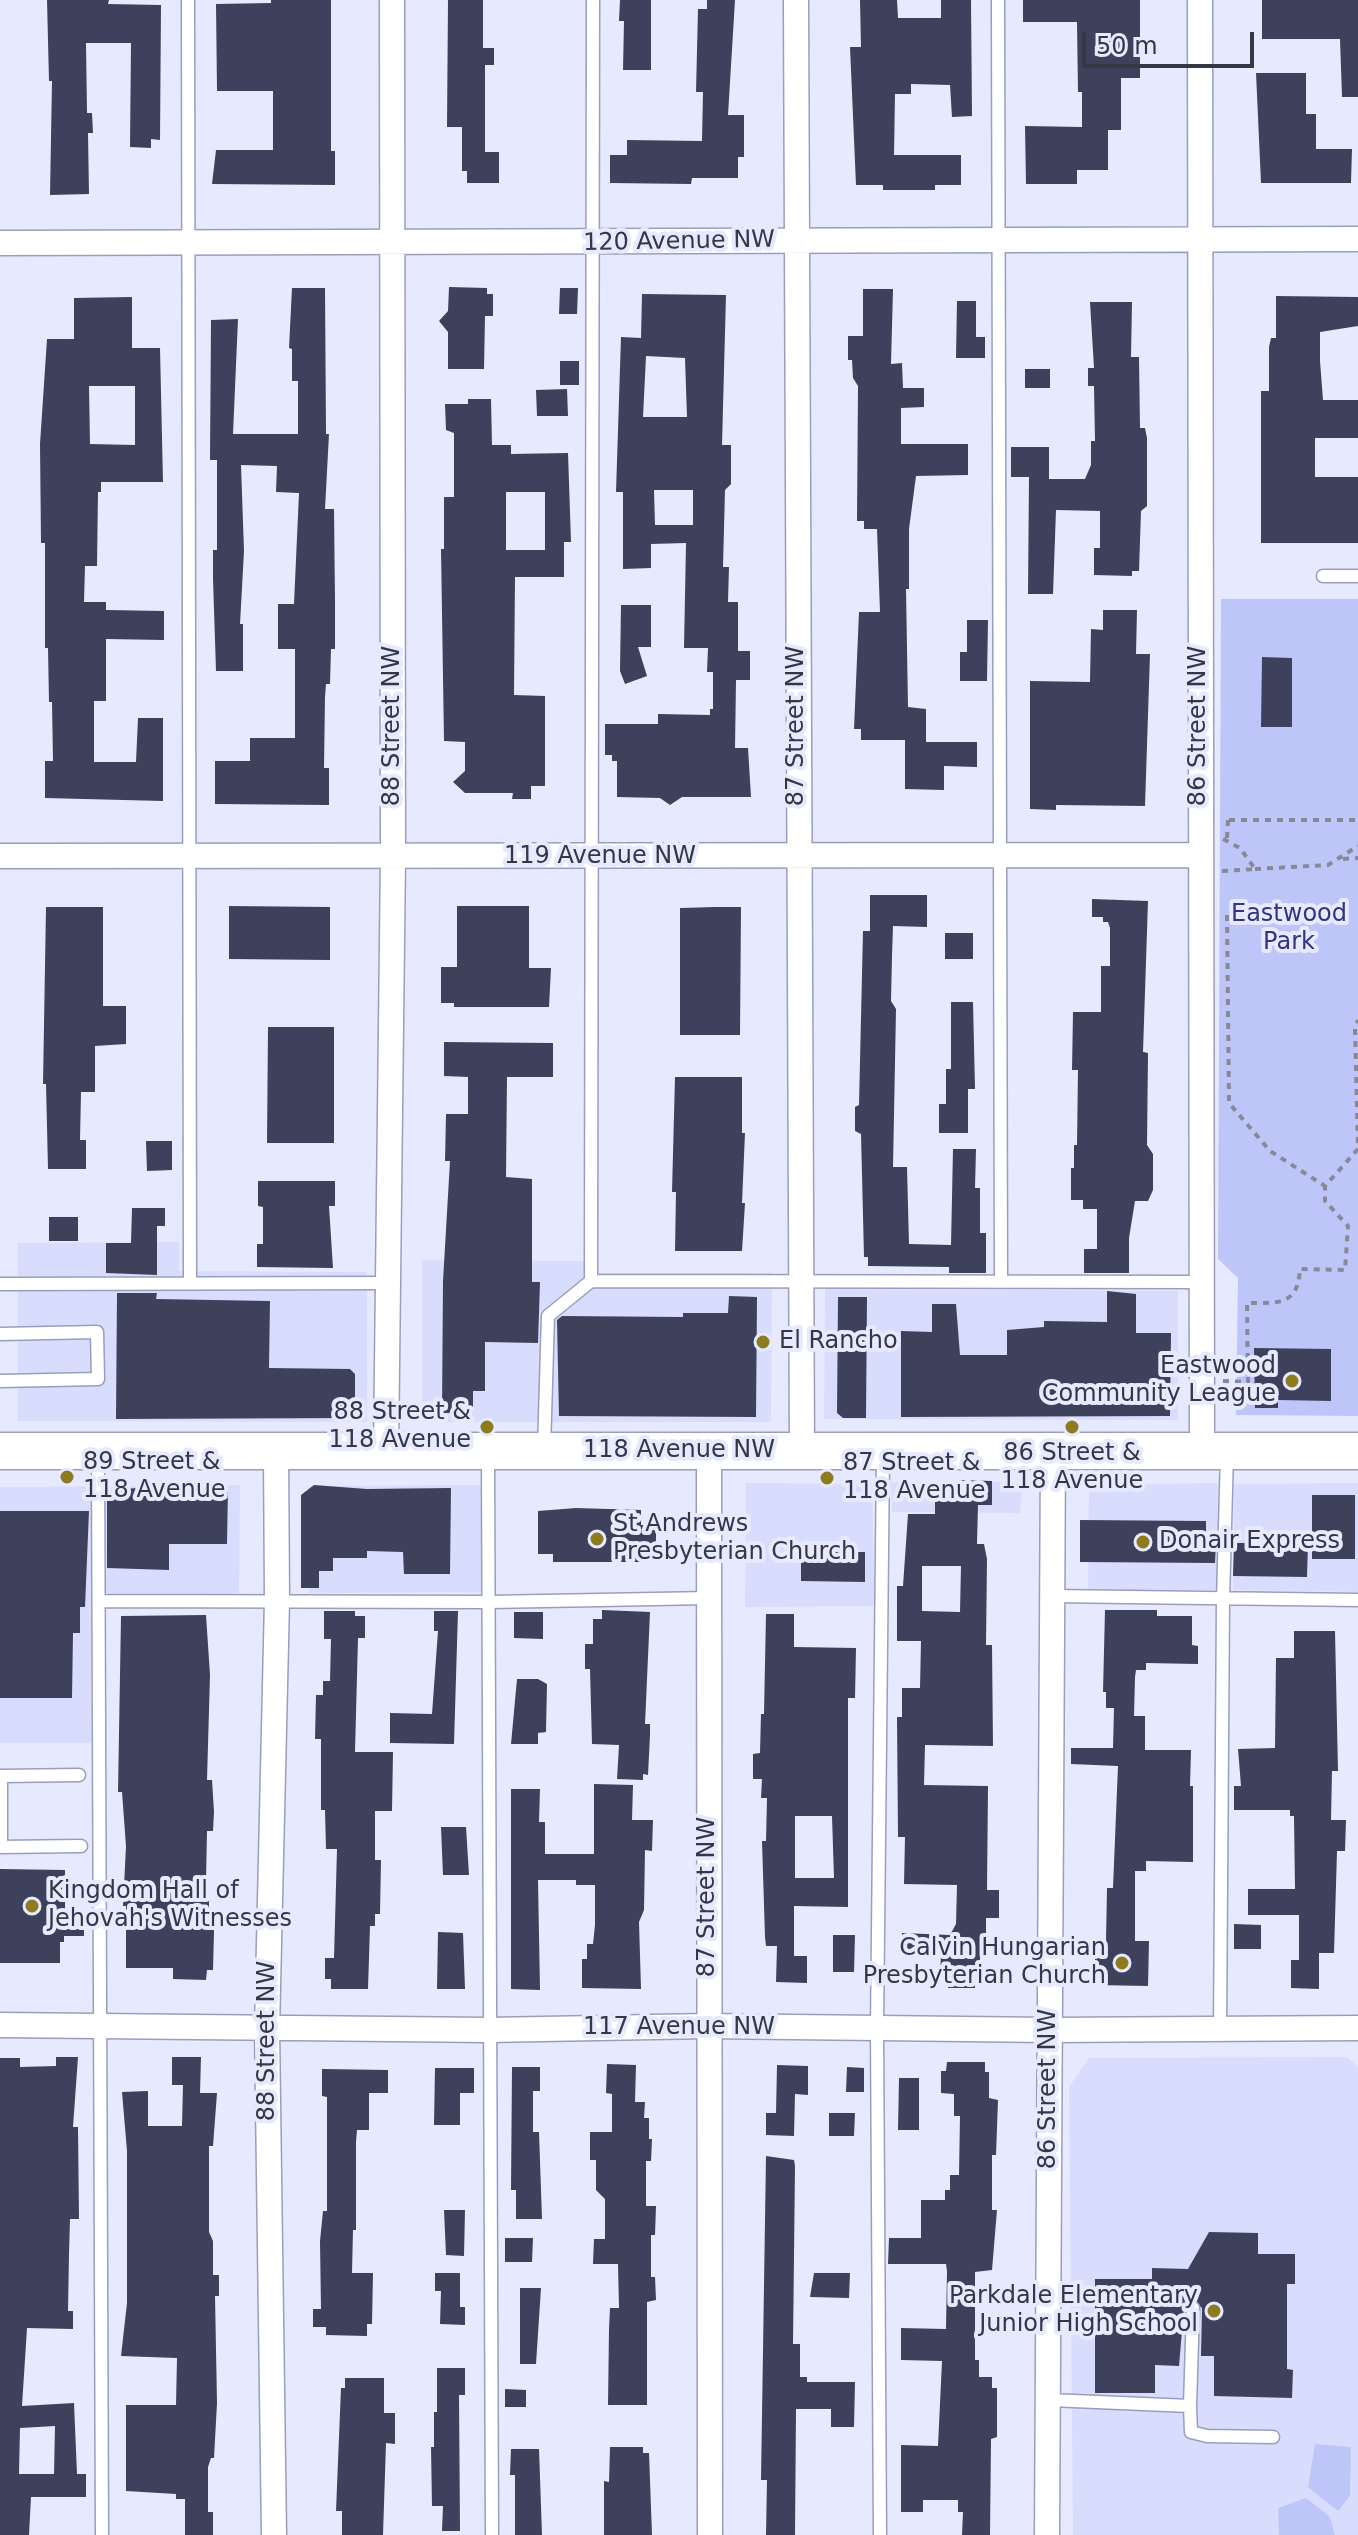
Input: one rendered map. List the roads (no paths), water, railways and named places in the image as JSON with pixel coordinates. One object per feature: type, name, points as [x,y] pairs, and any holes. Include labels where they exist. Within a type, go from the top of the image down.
[{"type":"main road","name":"118 Avenue NW","points":[[0,1451],[1358,1451]]},
{"type":"street","name":"88 Street NW","points":[[386,1451],[393,856],[392,0]]},
{"type":"street","name":"87 Street NW","points":[[796,0],[797,856],[804,1280],[802,1451]]},
{"type":"street","name":"86 Street NW","points":[[1200,0],[1202,1381],[1215,1451]]},
{"type":"street","name":"120 Avenue NW","points":[[0,243],[188,245],[1358,239]]},
{"type":"street","name":"119 Avenue NW","points":[[0,856],[592,858],[1199,855]]},
{"type":"street","name":"88 Street NW","points":[[274,2535],[267,2029],[277,1600],[276,1451]]},
{"type":"street","name":"87 Street NW","points":[[709,1451],[707,2026],[710,2535]]},
{"type":"street","name":"86 Street NW","points":[[1047,2535],[1053,1451]]},
{"type":"street","name":"117 Avenue NW","points":[[0,2025],[488,2030],[707,2026],[1049,2030],[1358,2028]]},
{"type":"lane","points":[[188,0],[190,1283]]},
{"type":"lane","points":[[591,1281],[593,0]]},
{"type":"lane","points":[[998,0],[1001,1281]]},
{"type":"lane","points":[[1323,576],[1358,576]]},
{"type":"lane","points":[[544,1451],[548,1316],[591,1281],[1203,1282]]},
{"type":"lane","points":[[0,1284],[390,1283]]},
{"type":"lane","points":[[0,1334],[97,1332],[98,1379],[0,1381]]},
{"type":"lane","points":[[98,1451],[102,2535]]},
{"type":"lane","points":[[488,1451],[492,2535]]},
{"type":"lane","points":[[880,2535],[877,2029],[883,1451]]},
{"type":"lane","points":[[1215,1451],[1223,1600],[1220,2030]]},
{"type":"lane","points":[[1052,1596],[1358,1600]]},
{"type":"lane","points":[[99,1601],[489,1602],[709,1598]]},
{"type":"lane","points":[[79,1775],[1,1776],[1,1847],[81,1846]]},
{"type":"lane","points":[[1193,2308],[1191,2432],[1207,2436],[1273,2437]]},
{"type":"lane","points":[[1050,2400],[1190,2406]]},
{"type":"place","name":"El Rancho","points":[[763,1342]]},
{"type":"place","name":"Eastwood Community League","points":[[1292,1381]]},
{"type":"place","name":"88 Street & 118 Avenue","points":[[487,1427]]},
{"type":"place","name":"86 Street & 118 Avenue","points":[[1072,1427]]},
{"type":"place","name":"89 Street & 118 Avenue","points":[[67,1477]]},
{"type":"place","name":"87 Street & 118 Avenue","points":[[827,1478]]},
{"type":"place","name":"St Andrews Presbyterian Church","points":[[597,1539]]},
{"type":"place","name":"Donair Express","points":[[1143,1542]]},
{"type":"place","name":"Kingdom Hall of Jehovah's Witnesses","points":[[32,1906]]},
{"type":"place","name":"Calvin Hungarian Presbyterian Church","points":[[1122,1963]]},
{"type":"place","name":"Parkdale Elementary Junior High School","points":[[1214,2311]]},
{"type":"park label","name":"Eastwood Park","points":[[1289,929]]}]
